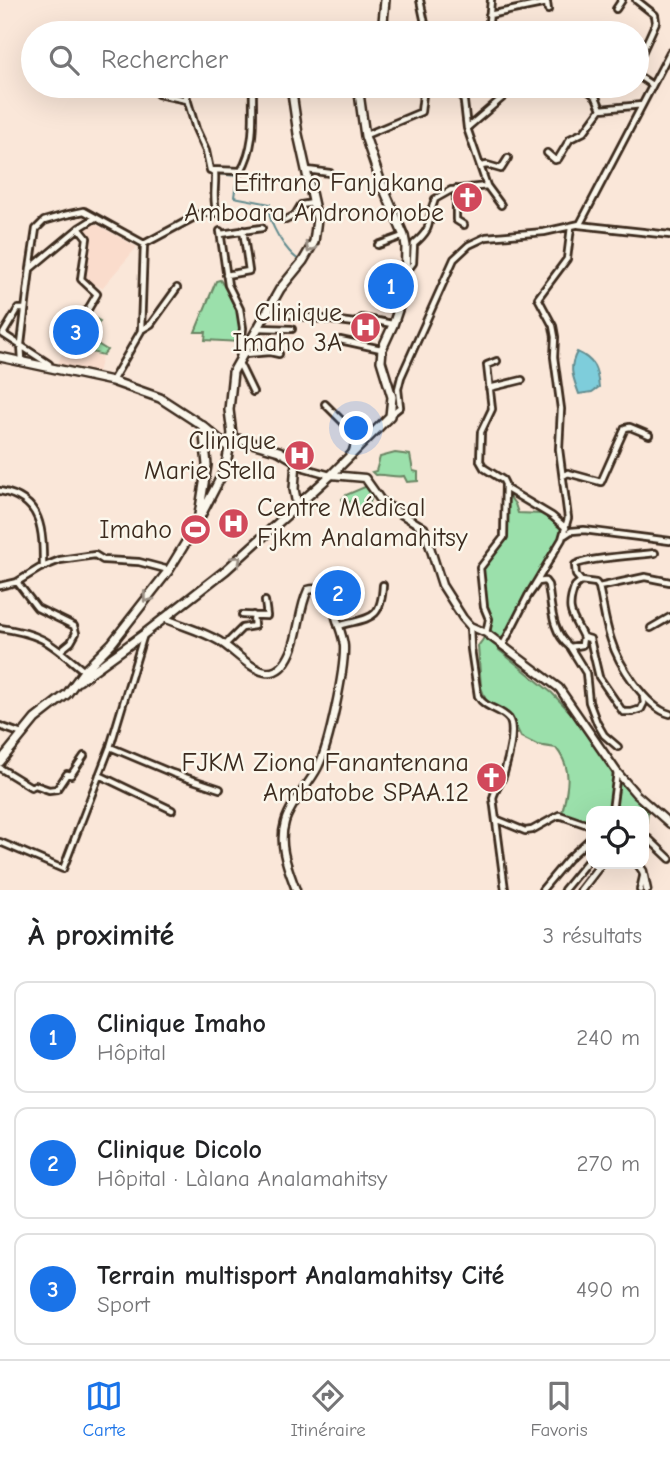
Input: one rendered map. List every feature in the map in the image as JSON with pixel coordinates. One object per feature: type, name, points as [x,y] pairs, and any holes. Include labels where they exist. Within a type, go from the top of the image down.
[{"type":"main road","points":[[383,21],[385,0]]},
{"type":"main road","points":[[99,663],[105,650],[169,570],[223,477],[230,444],[230,385],[233,372],[285,282],[303,261],[314,242],[317,227],[314,203],[293,98]]},
{"type":"main road","points":[[0,762],[35,719],[67,694],[99,663],[113,657],[226,570],[331,475],[390,416],[392,397],[383,371],[382,349],[402,299],[407,271],[404,236],[365,136],[360,98]]},
{"type":"main road","points":[[0,357],[112,381],[160,398],[230,444]]},
{"type":"main road","points":[[198,520],[207,465],[204,426]]},
{"type":"main road","points":[[230,444],[237,439],[279,451],[296,461],[294,489],[298,505]]},
{"type":"main road","points":[[105,650],[113,657]]},
{"type":"street","points":[[420,0],[424,21]]},
{"type":"street","points":[[489,21],[491,0]]},
{"type":"street","points":[[616,9],[622,0]]},
{"type":"street","points":[[636,0],[656,16],[649,37]]},
{"type":"street","points":[[489,15],[547,3],[548,10]]},
{"type":"street","points":[[649,91],[670,52]]},
{"type":"street","points":[[144,244],[202,213],[216,213],[213,203],[215,173],[210,170],[206,151],[187,100],[177,98]]},
{"type":"street","points":[[210,170],[243,169],[251,145],[255,118],[254,98]]},
{"type":"street","points":[[365,136],[421,112],[423,98]]},
{"type":"street","points":[[463,98],[467,128],[487,186],[501,205]]},
{"type":"street","points":[[467,128],[502,98]]},
{"type":"street","points":[[596,98],[601,109]]},
{"type":"street","points":[[578,225],[584,219],[646,98]]},
{"type":"street","points":[[547,153],[558,159],[570,139],[584,132],[601,109],[642,105]]},
{"type":"street","points":[[481,166],[501,169],[508,158]]},
{"type":"street","points":[[307,170],[330,173]]},
{"type":"street","points":[[407,271],[413,264],[414,244],[428,229],[433,202],[456,189],[487,186]]},
{"type":"street","points":[[456,189],[456,220],[464,225]]},
{"type":"street","points":[[286,220],[295,215],[301,205],[314,203]]},
{"type":"street","points":[[22,360],[21,344],[36,229],[44,221],[84,211],[144,244]]},
{"type":"street","points":[[30,269],[96,217]]},
{"type":"street","points":[[390,416],[400,407],[398,389],[401,377],[454,259],[470,245],[486,237],[519,235],[578,225],[670,235]]},
{"type":"street","points":[[502,646],[566,528],[568,511],[559,449],[561,409],[554,357],[555,337],[553,326],[538,298],[567,259],[571,227]]},
{"type":"street","points":[[79,228],[87,238],[81,279],[97,294],[87,311]]},
{"type":"street","points":[[253,392],[239,363],[243,328],[240,309],[228,285],[221,232],[262,228]]},
{"type":"street","points":[[226,275],[249,271],[243,230]]},
{"type":"street","points":[[378,245],[404,236]]},
{"type":"street","points":[[141,331],[144,244]]},
{"type":"street","points":[[112,381],[141,331],[151,324],[177,288]]},
{"type":"street","points":[[368,290],[402,299]]},
{"type":"street","points":[[25,309],[18,309],[4,334],[48,366]]},
{"type":"street","points":[[267,312],[355,323],[362,318],[393,325]]},
{"type":"street","points":[[260,328],[292,329]]},
{"type":"street","points":[[340,340],[382,349]]},
{"type":"street","points":[[245,354],[279,354]]},
{"type":"street","points":[[486,633],[489,619],[484,607],[480,568],[504,537],[503,480],[484,468],[480,461],[481,432],[492,409],[487,365],[497,361]]},
{"type":"street","points":[[489,388],[522,380]]},
{"type":"street","points":[[325,404],[357,436],[350,456]]},
{"type":"street","points":[[563,476],[568,473],[601,482],[625,428],[630,427],[649,435]]},
{"type":"street","points":[[296,461],[305,468],[331,475],[365,478],[382,502],[424,528],[442,585],[470,626],[478,696],[491,709],[506,716],[511,722],[513,731],[504,776],[495,789],[493,798],[505,890]]},
{"type":"street","points":[[505,488],[552,516],[566,528]]},
{"type":"street","points":[[0,491],[26,500],[32,506],[38,518],[43,543],[43,567]]},
{"type":"street","points":[[562,538],[571,531],[584,530],[670,541]]},
{"type":"street","points":[[655,553],[582,560],[575,565],[576,575],[581,581],[596,583],[599,587],[611,642],[643,696],[661,711],[670,714]]},
{"type":"street","points":[[0,586],[17,582],[60,560],[95,555],[103,560],[139,562],[169,570]]},
{"type":"street","points":[[599,587],[645,577],[670,582]]},
{"type":"street","points":[[569,648],[582,645],[583,637],[570,612],[572,594],[581,581]]},
{"type":"street","points":[[17,582],[37,608],[74,626],[76,633],[71,642],[60,651]]},
{"type":"street","points":[[528,596],[538,582],[547,583],[557,632],[586,673],[589,702],[597,723],[604,735],[618,747]]},
{"type":"street","points":[[338,626],[377,613],[382,605],[383,585]]},
{"type":"street","points":[[164,618],[224,645],[253,668],[264,673],[273,672],[282,666],[291,652],[306,593],[313,588],[328,595],[331,600],[344,647],[328,741],[318,767],[286,819],[283,831],[285,858],[296,890]]},
{"type":"street","points":[[242,614],[267,616],[265,601]]},
{"type":"street","points":[[224,645],[242,628],[254,626],[253,615]]},
{"type":"street","points":[[651,628],[670,617]]},
{"type":"street","points":[[470,626],[486,633],[559,688],[617,772],[636,794],[670,824]]},
{"type":"street","points":[[0,628],[32,633],[46,640],[87,673]]},
{"type":"street","points":[[0,842],[63,869],[110,747],[144,634]]},
{"type":"street","points":[[583,637],[590,639],[599,677],[623,712],[641,709],[643,696]]},
{"type":"street","points":[[0,726],[22,734]]},
{"type":"street","points":[[110,747],[172,774],[220,789]]},
{"type":"street","points":[[0,768],[31,787],[35,785],[49,790],[57,789],[67,774],[71,775],[84,755]]},
{"type":"street","points":[[613,806],[617,772]]},
{"type":"street","points":[[99,775],[172,810]]},
{"type":"street","points":[[496,819],[525,831],[533,830],[559,815],[586,824]]},
{"type":"street","points":[[649,840],[670,859]]},
{"type":"street","points":[[542,890],[586,843]]},
{"type":"street","points":[[564,890],[586,863]]},
{"type":"street","points":[[581,890],[597,869]]},
{"type":"street","points":[[640,890],[643,871]]},
{"type":"street","points":[[643,871],[647,890]]},
{"type":"shaded area","points":[[90,221],[137,247],[102,288],[80,277],[88,235],[79,228]]},
{"type":"shaded area","points":[[64,347],[102,356],[98,373],[58,365]]},
{"type":"green space","points":[[220,280],[238,308],[240,342],[205,340],[206,332],[195,332],[216,281]]},
{"type":"green space","points":[[84,312],[100,321],[95,329],[89,326],[83,335],[107,350],[103,355],[58,344]]},
{"type":"green space","points":[[395,453],[410,455],[413,471],[418,472],[418,481],[407,482],[404,476],[375,475],[372,472],[376,471],[380,457]]},
{"type":"green space","points":[[367,486],[372,495],[367,514],[360,516],[356,507],[348,505],[349,502],[344,504],[342,499]]},
{"type":"green space","points":[[506,492],[518,513],[543,514],[564,530],[499,650],[552,693],[572,714],[613,774],[611,806],[586,806],[586,823],[562,813],[568,779],[565,764],[556,748],[537,745],[521,737],[511,716],[487,703],[481,687],[478,646],[488,628],[483,573],[507,536]]},
{"type":"green space","points":[[620,781],[643,806],[616,806]]},
{"type":"water","points":[[577,352],[588,358],[596,370],[599,387],[592,392],[579,394],[572,368]]},
{"type":"waterway","points":[[217,174],[237,176],[234,197],[270,204],[273,227],[289,252],[301,261]]},
{"type":"place","name":"Efitrano Fanjakana Amboara Andrononobe","points":[[467,198]]},
{"type":"place","name":"Clinique Imaho","points":[[391,286]]},
{"type":"place","name":"Clinique Imaho 3A","points":[[365,328]]},
{"type":"place","name":"Terrain multisport Analamahitsy Cité","points":[[76,332]]},
{"type":"place","name":"Clinique Marie Stella","points":[[299,456]]},
{"type":"place","name":"Centre Médical Fjkm Analamahitsy","points":[[234,523]]},
{"type":"place","name":"Imaho","points":[[195,530]]},
{"type":"place","name":"Clinique Dicolo","points":[[338,593]]},
{"type":"place","name":"FJKM Ziona Fanantenana Ambatobe SPAA.12","points":[[492,778]]}]
